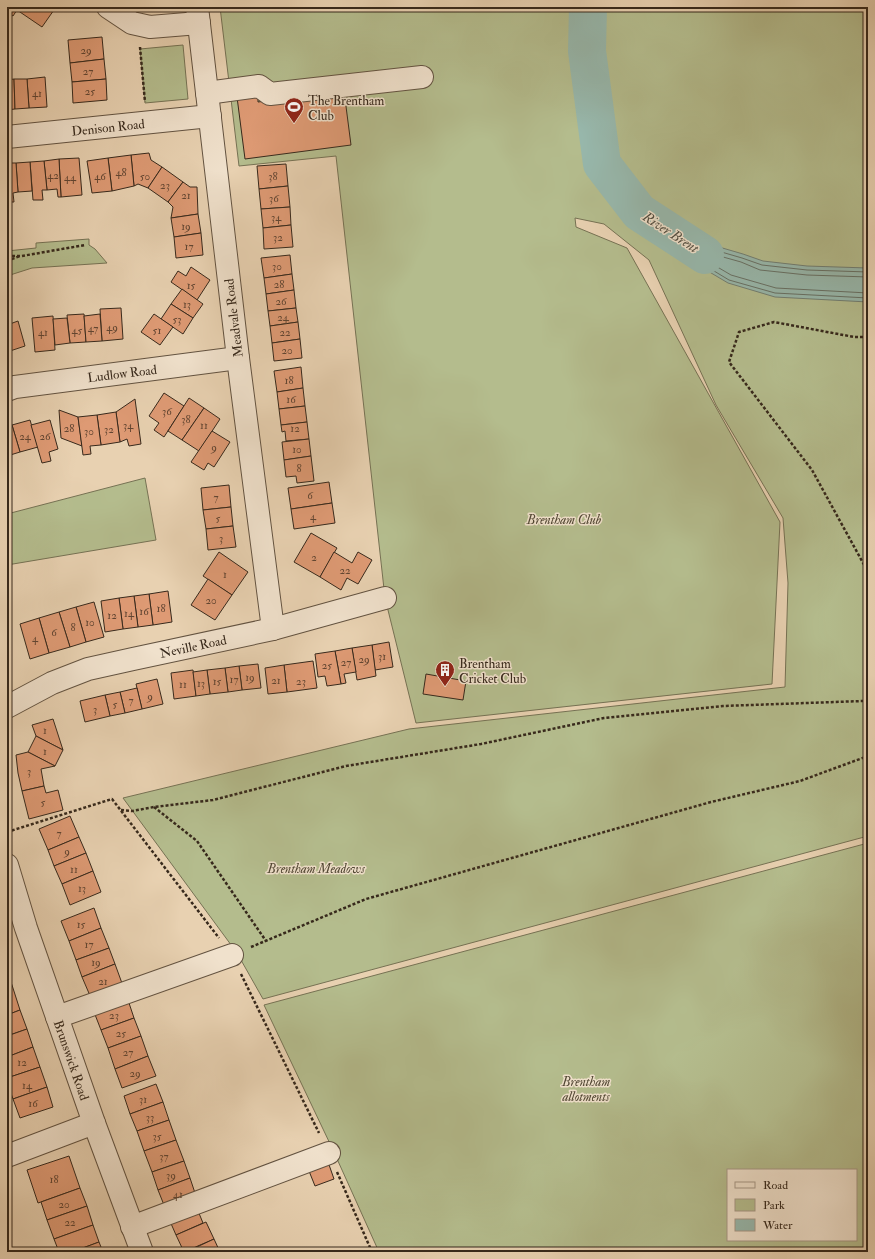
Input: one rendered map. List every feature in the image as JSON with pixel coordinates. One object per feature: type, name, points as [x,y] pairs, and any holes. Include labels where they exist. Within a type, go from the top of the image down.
[{"type":"street","points":[[108,7],[132,23],[150,27],[198,15]]},
{"type":"street","name":"Meadvale Road","points":[[198,15],[238,358],[273,629]]},
{"type":"street","points":[[207,93],[259,86],[270,94],[422,77]]},
{"type":"street","name":"Denison Road","points":[[7,137],[210,116]]},
{"type":"street","name":"Ludlow Road","points":[[7,390],[15,387],[238,358]]},
{"type":"street","name":"Neville Road","points":[[7,707],[52,683],[88,669],[273,629],[385,598]]},
{"type":"street","name":"Brunswick Road","points":[[7,865],[26,928],[57,1017],[94,1123],[142,1252]]},
{"type":"street","points":[[57,1017],[232,955]]},
{"type":"street","points":[[7,1156],[94,1123]]},
{"type":"street","points":[[132,1227],[329,1153]]},
{"type":"path","points":[[138,25],[147,123]]},
{"type":"path","points":[[7,261],[22,256],[85,245]]},
{"type":"path","points":[[7,256],[22,256]]},
{"type":"path","points":[[868,337],[854,337],[774,322],[739,332],[729,362],[812,470],[868,572]]},
{"type":"path","points":[[121,810],[132,811],[154,806],[213,800],[346,766],[481,744],[604,718],[723,706],[868,700]]},
{"type":"path","points":[[232,955],[366,899],[711,802],[800,780],[868,756]]},
{"type":"path","points":[[7,832],[112,799],[232,955],[329,1153],[372,1252]]},
{"type":"path","points":[[154,806],[197,841],[266,941]]},
{"type":"green space","points":[[220,7],[868,7],[868,836],[263,999],[237,953],[123,798],[409,729],[785,687],[788,583],[783,518],[716,405],[649,260],[604,224],[575,218],[576,227],[627,248],[780,522],[772,684],[416,723],[385,598],[336,156],[239,166]]},
{"type":"green space","points":[[183,45],[188,99],[145,103],[140,49]]},
{"type":"green space","points":[[89,239],[89,245],[95,249],[107,263],[32,268],[7,276],[7,251],[36,248],[36,243]]},
{"type":"green space","points":[[145,478],[156,540],[7,565],[7,514]]},
{"type":"green space","name":"Brentham allotments","points":[[868,843],[868,1252],[379,1252],[333,1150],[264,1005]]},
{"type":"water","points":[[670,214],[719,247],[763,261],[807,266],[868,268],[868,302],[775,297],[728,283],[654,239]]},
{"type":"building","points":[[7,7],[19,7],[13,16],[7,12]]},
{"type":"building","points":[[19,7],[56,7],[42,27],[17,10]]},
{"type":"building","points":[[102,37],[104,59],[70,63],[68,40]]},
{"type":"building","points":[[104,59],[106,79],[72,82],[70,63]]},
{"type":"building","points":[[45,77],[47,107],[29,108],[27,79]]},
{"type":"building","points":[[14,79],[15,109],[7,110],[7,80]]},
{"type":"building","points":[[14,79],[27,79],[29,108],[15,109]]},
{"type":"building","points":[[106,79],[107,100],[73,103],[72,82]]},
{"type":"building","name":"The Brentham Club","points":[[344,91],[351,145],[245,159],[237,97],[258,94],[258,102]]},
{"type":"building","points":[[149,153],[151,160],[162,167],[148,188],[138,184],[134,186],[131,155]]},
{"type":"building","points":[[131,155],[134,186],[112,191],[108,158]]},
{"type":"building","points":[[79,158],[82,195],[61,197],[59,159]]},
{"type":"building","points":[[108,158],[112,191],[92,193],[87,161]]},
{"type":"building","points":[[59,159],[61,197],[58,197],[57,189],[47,190],[44,161]]},
{"type":"building","points":[[44,161],[47,190],[42,190],[43,200],[33,200],[30,162]]},
{"type":"building","points":[[30,162],[32,191],[18,192],[16,163]]},
{"type":"building","points":[[7,163],[16,163],[18,192],[13,193],[14,202],[7,202]]},
{"type":"building","points":[[286,164],[288,186],[259,189],[257,166]]},
{"type":"building","points":[[162,167],[183,182],[168,202],[148,188]]},
{"type":"building","points":[[183,182],[190,187],[197,187],[198,214],[171,218],[173,207],[168,202]]},
{"type":"building","points":[[288,186],[290,207],[261,209],[259,189]]},
{"type":"building","points":[[290,207],[291,225],[263,228],[261,209]]},
{"type":"building","points":[[198,214],[201,233],[174,237],[171,218]]},
{"type":"building","points":[[291,225],[293,247],[264,249],[263,228]]},
{"type":"building","points":[[201,233],[203,255],[176,258],[174,237]]},
{"type":"building","points":[[290,255],[292,274],[264,278],[261,258]]},
{"type":"building","points":[[191,267],[210,280],[197,300],[171,282],[178,271],[186,276]]},
{"type":"building","points":[[292,274],[294,290],[266,294],[264,278]]},
{"type":"building","points":[[182,289],[203,304],[193,318],[171,304]]},
{"type":"building","points":[[294,290],[296,308],[268,311],[266,294]]},
{"type":"building","points":[[171,304],[193,318],[183,334],[161,319]]},
{"type":"building","points":[[121,308],[123,339],[102,341],[100,309]]},
{"type":"building","points":[[296,308],[298,322],[270,326],[268,311]]},
{"type":"building","points":[[84,314],[86,342],[70,343],[67,315]]},
{"type":"building","points":[[100,314],[102,341],[86,342],[84,316]]},
{"type":"building","points":[[154,314],[173,327],[160,345],[141,332]]},
{"type":"building","points":[[53,316],[55,350],[35,352],[32,318]]},
{"type":"building","points":[[67,318],[70,343],[55,345],[53,319]]},
{"type":"building","points":[[18,321],[25,346],[7,352],[7,325]]},
{"type":"building","points":[[298,322],[300,339],[272,343],[270,326]]},
{"type":"building","points":[[300,339],[302,358],[274,361],[272,343]]},
{"type":"building","points":[[7,351],[10,361],[7,362]]},
{"type":"building","points":[[301,367],[303,388],[277,392],[274,371]]},
{"type":"building","points":[[303,388],[305,406],[279,409],[277,392]]},
{"type":"building","points":[[164,393],[184,406],[164,437],[154,430],[159,423],[149,416]]},
{"type":"building","points":[[189,398],[204,408],[182,440],[168,431]]},
{"type":"building","points":[[135,399],[141,444],[129,446],[127,439],[120,442],[116,412]]},
{"type":"building","points":[[305,406],[307,422],[281,425],[279,409]]},
{"type":"building","points":[[204,408],[220,419],[199,451],[182,440]]},
{"type":"building","points":[[59,410],[78,417],[82,446],[61,438]]},
{"type":"building","points":[[116,412],[120,442],[101,445],[97,415]]},
{"type":"building","points":[[97,415],[101,445],[90,446],[91,454],[83,455],[78,417]]},
{"type":"building","points":[[30,420],[38,447],[20,452],[12,425]]},
{"type":"building","points":[[50,420],[58,449],[49,452],[51,461],[42,463],[31,425]]},
{"type":"building","points":[[307,422],[309,439],[286,441],[285,431],[282,432],[281,425]]},
{"type":"building","points":[[12,425],[20,452],[7,456],[7,427]]},
{"type":"building","points":[[212,431],[230,442],[214,467],[208,463],[204,470],[191,462]]},
{"type":"building","points":[[309,439],[311,456],[284,460],[282,442]]},
{"type":"building","points":[[311,456],[314,481],[297,483],[296,476],[286,477],[284,460]]},
{"type":"building","points":[[329,482],[332,503],[291,509],[288,488]]},
{"type":"building","points":[[229,485],[231,507],[203,510],[201,488]]},
{"type":"building","points":[[332,503],[335,523],[294,529],[291,509]]},
{"type":"building","points":[[231,507],[233,526],[206,529],[203,510]]},
{"type":"building","points":[[233,526],[236,547],[208,550],[206,529]]},
{"type":"building","points":[[311,533],[337,548],[320,577],[294,562]]},
{"type":"building","points":[[219,552],[248,572],[232,595],[203,576]]},
{"type":"building","points":[[334,552],[352,563],[358,552],[372,560],[358,584],[347,578],[341,590],[320,577]]},
{"type":"building","points":[[208,579],[232,595],[215,620],[191,605]]},
{"type":"building","points":[[168,591],[172,622],[153,625],[149,594]]},
{"type":"building","points":[[149,594],[153,625],[138,627],[134,596]]},
{"type":"building","points":[[134,596],[138,627],[123,629],[119,598]]},
{"type":"building","points":[[119,598],[123,629],[105,632],[101,601]]},
{"type":"building","points":[[94,602],[104,637],[86,642],[76,607]]},
{"type":"building","points":[[76,607],[86,642],[70,647],[59,612]]},
{"type":"building","points":[[59,612],[70,647],[49,653],[39,618]]},
{"type":"building","points":[[39,618],[49,653],[30,659],[20,624]]},
{"type":"building","points":[[389,642],[393,667],[375,670],[372,645]]},
{"type":"building","points":[[372,645],[376,676],[357,680],[352,648]]},
{"type":"building","points":[[352,648],[356,672],[344,674],[346,683],[341,684],[335,651]]},
{"type":"building","points":[[335,651],[341,684],[327,686],[325,676],[318,677],[315,654]]},
{"type":"building","points":[[313,661],[317,688],[287,692],[284,665]]},
{"type":"building","points":[[258,664],[261,688],[242,690],[239,666]]},
{"type":"building","points":[[284,665],[287,692],[268,694],[265,668]]},
{"type":"building","points":[[239,666],[242,690],[228,692],[225,668]]},
{"type":"building","points":[[225,668],[228,692],[210,694],[207,670]]},
{"type":"building","points":[[193,670],[196,696],[174,699],[171,673]]},
{"type":"building","points":[[207,670],[210,694],[196,696],[193,672]]},
{"type":"building","name":"Brentham Cricket Club","points":[[426,674],[466,681],[463,700],[423,694]]},
{"type":"building","points":[[157,679],[163,704],[142,709],[136,684]]},
{"type":"building","points":[[137,688],[142,709],[125,713],[120,692]]},
{"type":"building","points":[[120,692],[125,713],[110,716],[105,695]]},
{"type":"building","points":[[105,695],[110,716],[85,722],[80,701]]},
{"type":"building","points":[[53,719],[63,750],[36,736],[32,725]]},
{"type":"building","points":[[36,736],[63,750],[55,766],[28,752]]},
{"type":"building","points":[[28,752],[55,766],[41,769],[44,786],[22,791],[16,755]]},
{"type":"building","points":[[44,786],[46,793],[58,790],[63,810],[29,819],[22,791]]},
{"type":"building","points":[[70,816],[79,837],[48,850],[39,829]]},
{"type":"building","points":[[79,837],[86,853],[54,866],[48,850]]},
{"type":"building","points":[[86,853],[93,871],[62,884],[54,866]]},
{"type":"building","points":[[93,871],[101,892],[70,905],[62,884]]},
{"type":"building","points":[[94,908],[101,928],[69,941],[61,921]]},
{"type":"building","points":[[101,928],[109,948],[76,960],[69,941]]},
{"type":"building","points":[[109,948],[115,964],[82,977],[76,960]]},
{"type":"building","points":[[115,964],[123,986],[91,998],[82,977]]},
{"type":"building","points":[[11,982],[20,1010],[7,1015],[7,984]]},
{"type":"building","points":[[128,1000],[134,1018],[101,1030],[94,1012]]},
{"type":"building","points":[[20,1010],[27,1029],[7,1036],[7,1015]]},
{"type":"building","points":[[134,1018],[141,1036],[108,1048],[101,1030]]},
{"type":"building","points":[[27,1029],[33,1047],[7,1057],[7,1036]]},
{"type":"building","points":[[141,1036],[148,1056],[115,1069],[108,1048]]},
{"type":"building","points":[[33,1047],[40,1067],[7,1078],[7,1057]]},
{"type":"building","points":[[148,1056],[156,1076],[122,1088],[115,1069]]},
{"type":"building","points":[[40,1067],[47,1087],[13,1099],[7,1078]]},
{"type":"building","points":[[156,1084],[163,1102],[130,1114],[124,1096]]},
{"type":"building","points":[[47,1087],[53,1107],[20,1118],[13,1099]]},
{"type":"building","points":[[163,1102],[169,1120],[137,1131],[130,1114]]},
{"type":"building","points":[[169,1120],[176,1140],[144,1151],[137,1131]]},
{"type":"building","points":[[176,1140],[184,1161],[152,1172],[144,1151]]},
{"type":"building","points":[[69,1156],[80,1188],[38,1203],[27,1170]]},
{"type":"building","points":[[327,1159],[334,1179],[315,1186],[307,1166]]},
{"type":"building","points":[[184,1161],[190,1178],[158,1190],[152,1172]]},
{"type":"building","points":[[190,1178],[197,1199],[166,1210],[158,1190]]},
{"type":"building","points":[[80,1188],[87,1206],[47,1220],[41,1202]]},
{"type":"building","points":[[87,1206],[93,1225],[54,1239],[47,1220]]},
{"type":"building","points":[[196,1206],[203,1223],[176,1235],[169,1219]]},
{"type":"building","points":[[206,1222],[214,1239],[184,1252],[176,1235]]},
{"type":"building","points":[[93,1225],[99,1242],[72,1252],[59,1252],[54,1239]]},
{"type":"building","points":[[214,1239],[220,1252],[186,1252]]},
{"type":"building","points":[[99,1242],[103,1252],[72,1252]]},
{"type":"waterway","name":"River Brent","points":[[588,7],[587,51],[602,164],[639,212],[705,255]]},
{"type":"place","name":"The Brentham Club","points":[[294,124]]},
{"type":"place","name":"Brentham Cricket Club","points":[[445,687]]},
{"type":"park label","name":"Brentham Club","points":[[564,519]]},
{"type":"park label","name":"Brentham Meadows","points":[[316,868]]}]
